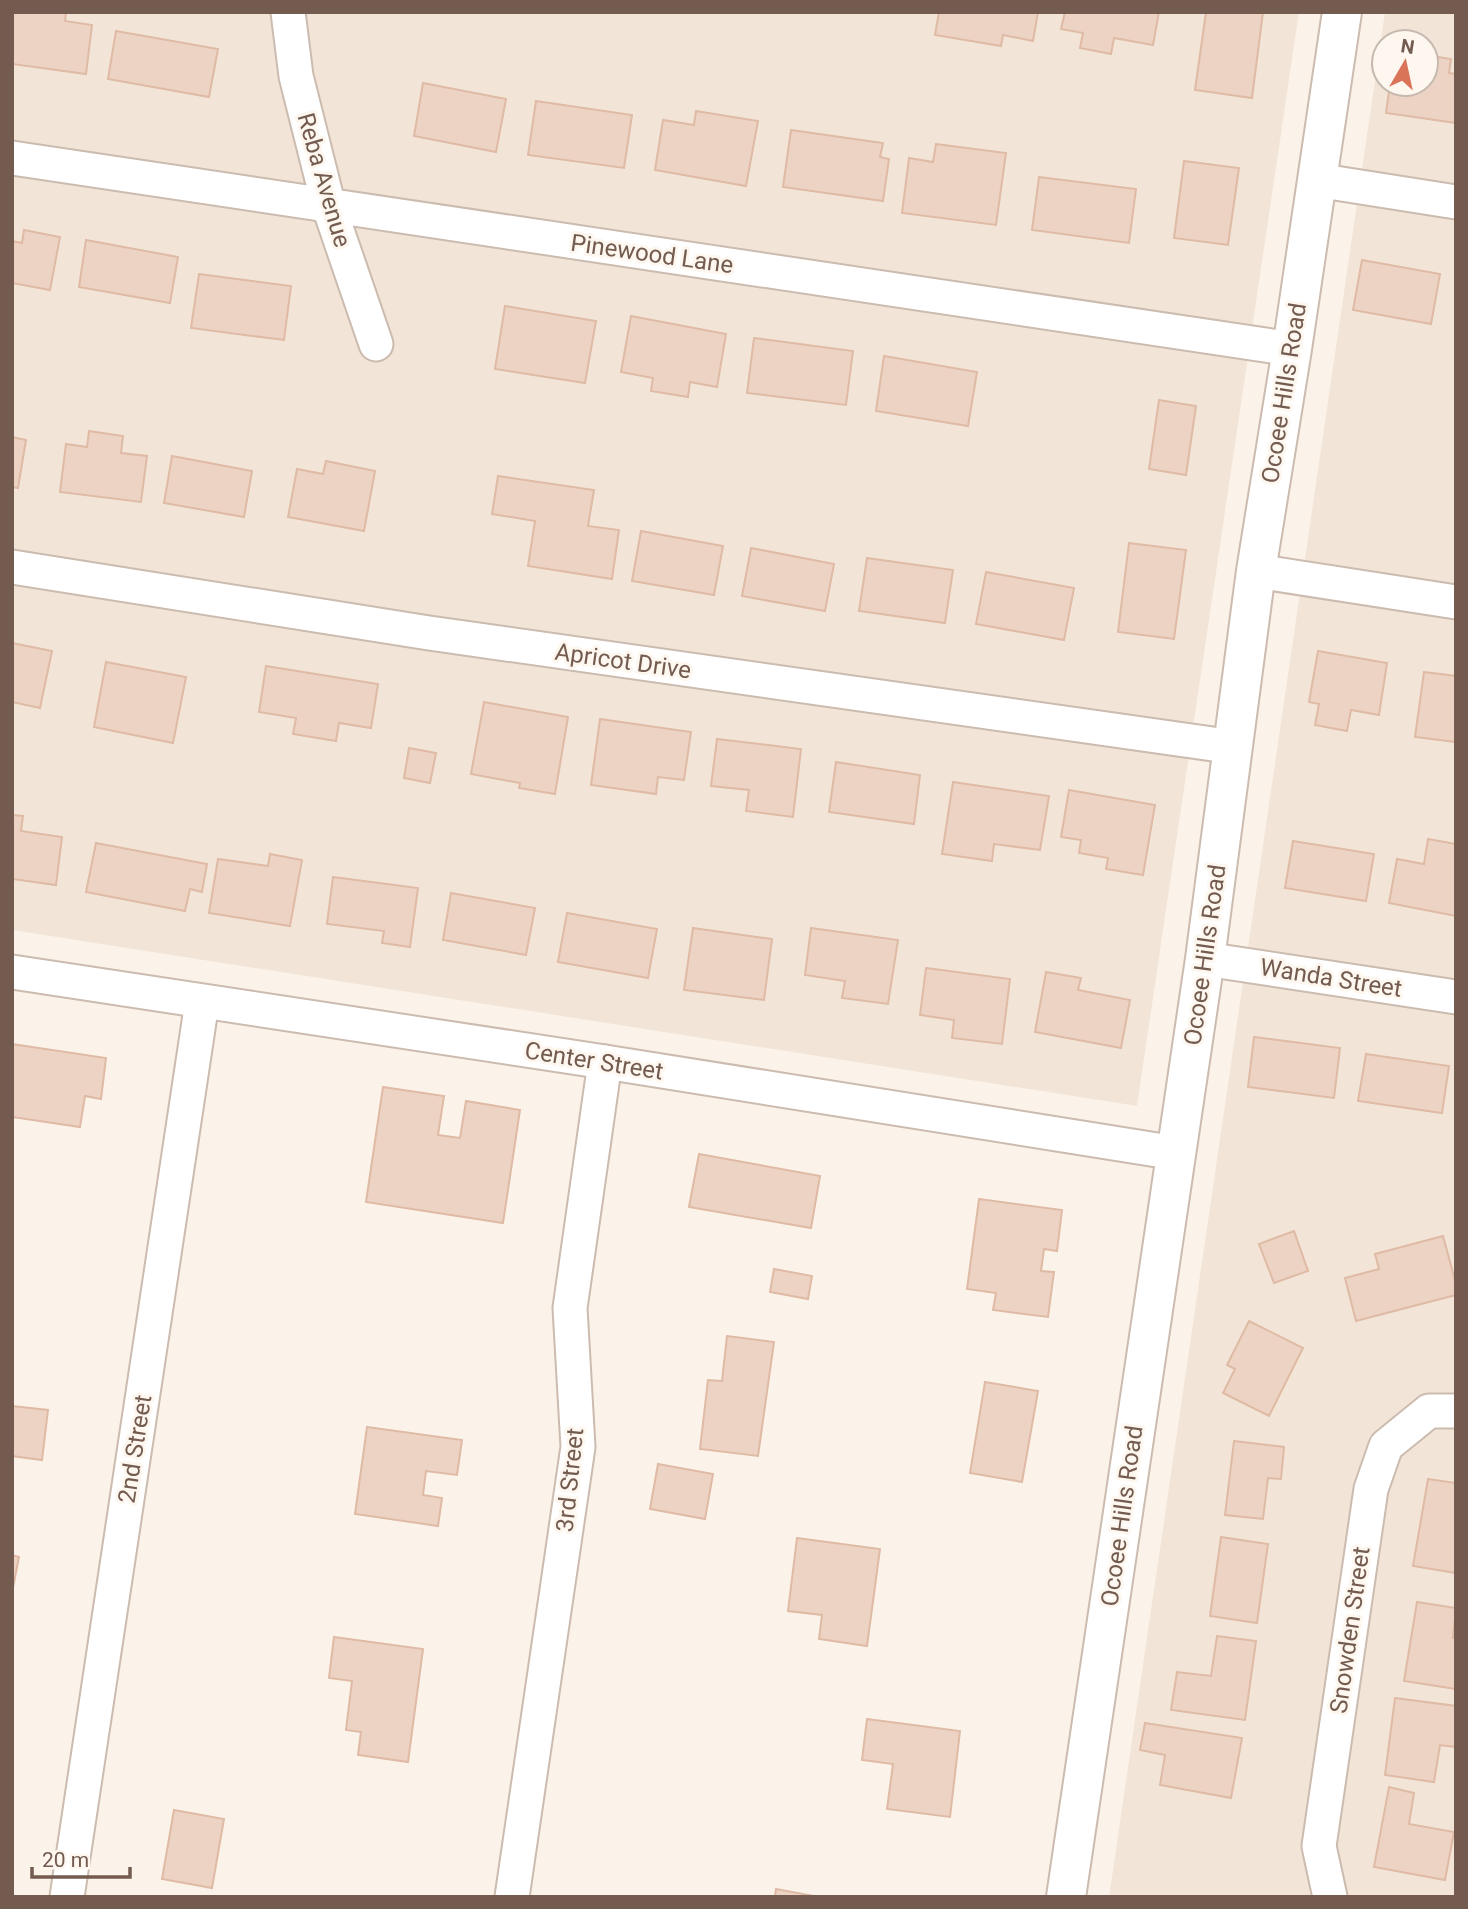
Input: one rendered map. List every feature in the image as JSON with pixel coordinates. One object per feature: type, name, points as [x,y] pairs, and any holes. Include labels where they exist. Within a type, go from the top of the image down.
[{"type":"street","name":"Reba Avenue","points":[[288,12],[296,76],[329,207],[376,344]]},
{"type":"street","name":"Ocoee Hills Road","points":[[1066,1897],[1205,959],[1256,571],[1342,12]]},
{"type":"street","name":"Pinewood Lane","points":[[12,158],[1292,349]]},
{"type":"street","points":[[1317,180],[1456,202]]},
{"type":"street","name":"Apricot Drive","points":[[12,567],[429,633],[1234,747]]},
{"type":"street","points":[[1256,571],[1456,602]]},
{"type":"street","name":"Wanda Street","points":[[1205,959],[1456,997]]},
{"type":"street","name":"Center Street","points":[[12,972],[605,1062],[1176,1153]]},
{"type":"street","name":"2nd Street","points":[[67,1897],[202,1002]]},
{"type":"street","name":"3rd Street","points":[[512,1897],[578,1447],[570,1308],[605,1062]]},
{"type":"street","name":"Snowden Street","points":[[1330,1897],[1319,1846],[1371,1489],[1386,1446],[1429,1411],[1456,1411]]},
{"type":"shaded area","points":[[12,12],[1299,12],[1137,1106],[12,930]]},
{"type":"shaded area","points":[[1385,12],[1456,12],[1456,1897],[1109,1897],[1372,98],[1440,98],[1440,28],[1383,28]]},
{"type":"building","points":[[12,12],[66,12],[65,21],[92,25],[86,74],[12,64]]},
{"type":"building","points":[[939,12],[1038,12],[1033,41],[1003,35],[1001,46],[935,35]]},
{"type":"building","points":[[1065,12],[1159,12],[1153,45],[1114,38],[1111,54],[1080,48],[1083,33],[1061,29]]},
{"type":"building","points":[[1206,12],[1263,12],[1252,98],[1195,90]]},
{"type":"building","points":[[116,31],[218,49],[209,97],[108,79]]},
{"type":"building","points":[[1440,57],[1451,59],[1449,73],[1456,74],[1456,123],[1386,113],[1388,98],[1440,98]]},
{"type":"building","points":[[423,83],[506,99],[496,152],[414,136]]},
{"type":"building","points":[[536,101],[632,115],[624,168],[528,155]]},
{"type":"building","points":[[696,111],[758,121],[746,186],[655,170],[663,120],[694,125]]},
{"type":"building","points":[[791,130],[883,143],[880,157],[889,159],[883,201],[783,187]]},
{"type":"building","points":[[936,144],[1006,153],[996,225],[902,213],[909,158],[933,162]]},
{"type":"building","points":[[1184,161],[1239,168],[1228,245],[1174,238]]},
{"type":"building","points":[[1039,177],[1136,189],[1129,243],[1032,230]]},
{"type":"building","points":[[24,230],[60,237],[50,290],[12,283],[12,241],[22,243]]},
{"type":"building","points":[[86,240],[178,257],[170,303],[79,287]]},
{"type":"building","points":[[1362,260],[1440,274],[1431,324],[1353,310]]},
{"type":"building","points":[[199,274],[291,286],[284,340],[191,328]]},
{"type":"building","points":[[505,306],[596,321],[585,383],[495,369]]},
{"type":"building","points":[[631,316],[726,334],[717,387],[690,382],[688,397],[651,391],[653,378],[621,372]]},
{"type":"building","points":[[754,338],[853,351],[846,405],[747,393]]},
{"type":"building","points":[[884,356],[977,372],[968,426],[876,411]]},
{"type":"building","points":[[1159,400],[1196,406],[1186,475],[1149,469]]},
{"type":"building","points":[[89,431],[123,436],[121,453],[147,456],[141,502],[60,492],[66,444],[87,447]]},
{"type":"building","points":[[12,437],[26,440],[18,488],[12,487]]},
{"type":"building","points":[[172,456],[252,471],[244,517],[164,503]]},
{"type":"building","points":[[326,461],[375,471],[364,531],[288,517],[297,469],[323,474]]},
{"type":"building","points":[[498,476],[594,490],[588,526],[619,530],[612,579],[528,566],[535,521],[492,514]]},
{"type":"building","points":[[641,531],[723,546],[714,595],[632,581]]},
{"type":"building","points":[[1129,543],[1186,550],[1174,639],[1118,632]]},
{"type":"building","points":[[751,548],[834,564],[825,611],[742,596]]},
{"type":"building","points":[[867,558],[953,570],[945,623],[859,611]]},
{"type":"building","points":[[986,572],[1074,588],[1064,640],[976,624]]},
{"type":"building","points":[[12,643],[52,651],[40,708],[12,702]]},
{"type":"building","points":[[1318,651],[1387,663],[1379,715],[1351,710],[1347,731],[1315,725],[1319,704],[1309,702]]},
{"type":"building","points":[[106,662],[186,677],[173,743],[94,727]]},
{"type":"building","points":[[266,666],[378,684],[371,728],[339,723],[336,741],[293,734],[296,718],[259,712]]},
{"type":"building","points":[[1424,672],[1456,676],[1456,742],[1415,737]]},
{"type":"building","points":[[484,702],[568,717],[555,794],[519,788],[520,783],[471,774]]},
{"type":"building","points":[[600,719],[691,732],[684,780],[658,777],[656,794],[591,785]]},
{"type":"building","points":[[717,739],[801,749],[793,817],[746,811],[749,790],[711,786]]},
{"type":"building","points":[[409,748],[436,753],[430,783],[404,778]]},
{"type":"building","points":[[836,762],[920,775],[914,824],[829,812]]},
{"type":"building","points":[[953,782],[1049,796],[1040,850],[994,844],[992,861],[942,854]]},
{"type":"building","points":[[1069,790],[1155,805],[1143,875],[1106,869],[1108,858],[1079,853],[1081,840],[1061,837]]},
{"type":"building","points":[[12,815],[23,816],[21,831],[62,837],[56,885],[12,879]]},
{"type":"building","points":[[1428,839],[1456,844],[1456,916],[1389,903],[1397,859],[1424,864]]},
{"type":"building","points":[[1293,841],[1374,854],[1366,901],[1285,888]]},
{"type":"building","points":[[96,843],[207,864],[202,892],[190,889],[185,911],[86,892]]},
{"type":"building","points":[[270,854],[302,860],[290,926],[209,913],[218,859],[268,866]]},
{"type":"building","points":[[333,877],[418,888],[410,947],[382,943],[384,931],[327,924]]},
{"type":"building","points":[[451,893],[535,908],[526,955],[443,940]]},
{"type":"building","points":[[567,913],[657,929],[648,978],[558,962]]},
{"type":"building","points":[[693,928],[772,939],[764,1000],[684,990]]},
{"type":"building","points":[[811,928],[898,940],[888,1004],[842,998],[845,981],[805,975]]},
{"type":"building","points":[[926,968],[1010,979],[1002,1044],[952,1038],[954,1020],[920,1015]]},
{"type":"building","points":[[1046,972],[1081,978],[1078,990],[1130,1000],[1121,1048],[1035,1032]]},
{"type":"building","points":[[1254,1037],[1340,1048],[1334,1098],[1248,1087]]},
{"type":"building","points":[[12,1044],[106,1058],[101,1099],[85,1096],[80,1127],[12,1117]]},
{"type":"building","points":[[1366,1054],[1449,1066],[1442,1113],[1358,1101]]},
{"type":"building","points":[[383,1087],[444,1096],[438,1135],[460,1138],[466,1101],[520,1110],[503,1223],[366,1202]]},
{"type":"building","points":[[699,1154],[820,1176],[811,1228],[689,1207]]},
{"type":"building","points":[[979,1199],[1062,1210],[1057,1251],[1044,1249],[1041,1271],[1054,1272],[1048,1317],[993,1310],[996,1293],[967,1289]]},
{"type":"building","points":[[1294,1231],[1308,1271],[1274,1283],[1259,1244]]},
{"type":"building","points":[[1443,1236],[1456,1284],[1456,1295],[1356,1321],[1345,1278],[1379,1269],[1375,1254]]},
{"type":"building","points":[[774,1269],[812,1276],[808,1299],[770,1292]]},
{"type":"building","points":[[1249,1321],[1303,1348],[1269,1416],[1223,1393],[1235,1369],[1227,1365]]},
{"type":"building","points":[[727,1336],[774,1342],[758,1456],[700,1449],[708,1380],[722,1381]]},
{"type":"building","points":[[985,1382],[1038,1391],[1022,1482],[970,1473]]},
{"type":"building","points":[[12,1406],[48,1410],[42,1460],[12,1456]]},
{"type":"building","points":[[367,1427],[462,1440],[457,1475],[426,1471],[423,1495],[442,1498],[438,1526],[355,1514]]},
{"type":"building","points":[[1234,1441],[1284,1447],[1281,1479],[1268,1478],[1263,1519],[1225,1515]]},
{"type":"building","points":[[658,1464],[713,1474],[705,1519],[650,1509]]},
{"type":"building","points":[[1428,1479],[1456,1483],[1456,1573],[1413,1566]]},
{"type":"building","points":[[1221,1537],[1268,1544],[1257,1623],[1210,1616]]},
{"type":"building","points":[[797,1538],[880,1549],[867,1646],[819,1639],[822,1615],[788,1611]]},
{"type":"building","points":[[12,1555],[19,1557],[13,1588],[12,1588]]},
{"type":"building","points":[[1417,1602],[1456,1608],[1453,1638],[1456,1638],[1456,1689],[1404,1681]]},
{"type":"building","points":[[1217,1636],[1256,1641],[1245,1720],[1171,1710],[1177,1672],[1211,1676]]},
{"type":"building","points":[[334,1637],[423,1649],[408,1762],[358,1755],[361,1732],[346,1730],[352,1681],[329,1678]]},
{"type":"building","points":[[1395,1698],[1456,1706],[1456,1747],[1440,1745],[1434,1782],[1385,1775]]},
{"type":"building","points":[[867,1719],[960,1731],[950,1817],[887,1809],[893,1764],[862,1760]]},
{"type":"building","points":[[1145,1723],[1242,1738],[1231,1798],[1160,1785],[1165,1755],[1140,1750]]},
{"type":"building","points":[[1389,1787],[1414,1793],[1409,1824],[1454,1832],[1445,1880],[1374,1867]]},
{"type":"building","points":[[174,1810],[224,1819],[212,1888],[162,1879]]},
{"type":"building","points":[[776,1889],[819,1897],[775,1897]]}]
